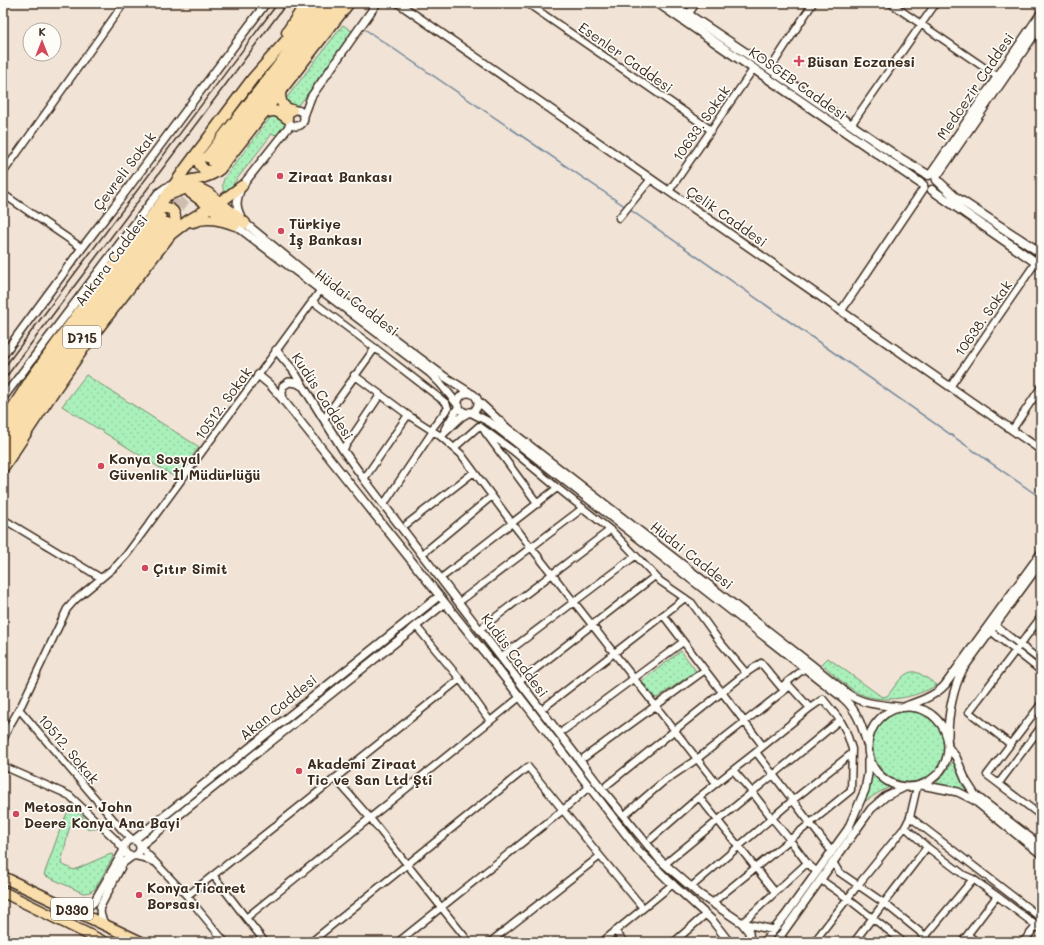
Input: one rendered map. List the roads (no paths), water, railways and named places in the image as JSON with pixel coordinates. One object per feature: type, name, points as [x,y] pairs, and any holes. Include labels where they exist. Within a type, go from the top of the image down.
[{"type":"highway","points":[[270,58],[306,3]]},
{"type":"highway","points":[[211,159],[253,78],[319,3]]},
{"type":"highway","points":[[211,159],[327,3]]},
{"type":"highway","points":[[211,159],[339,3]]},
{"type":"highway","points":[[318,43],[342,3]]},
{"type":"highway","points":[[182,184],[185,169],[211,159],[264,113],[349,3]]},
{"type":"highway","points":[[280,92],[282,104],[292,115]]},
{"type":"highway","points":[[264,113],[274,110],[292,115]]},
{"type":"highway","points":[[3,424],[36,373],[85,304],[161,217],[166,197],[182,184],[214,174],[220,169],[211,159]]},
{"type":"highway","points":[[182,184],[215,204],[240,224]]},
{"type":"highway","points":[[171,234],[185,223],[242,186]]},
{"type":"highway","points":[[3,468],[90,339],[160,250],[175,228],[176,217],[173,211],[167,208],[159,209],[161,217]]},
{"type":"highway","name":"Ankara Caddesi","points":[[3,439],[49,369],[86,317],[161,217]]},
{"type":"highway","name":"Ankara Caddesi","points":[[3,455],[161,217]]},
{"type":"highway","points":[[160,250],[185,226],[198,220],[206,218],[240,224]]},
{"type":"highway","name":"D330","points":[[3,877],[141,942]]},
{"type":"highway","name":"D330","points":[[3,892],[88,939],[104,942]]},
{"type":"main road","name":"KOSGEB Caddesi","points":[[658,3],[1038,264]]},
{"type":"main road","name":"KOSGEB Caddesi","points":[[671,3],[898,157],[933,177],[954,196],[1041,253]]},
{"type":"main road","points":[[933,177],[938,183],[936,188],[926,188],[923,180],[924,178],[933,177]]},
{"type":"street","points":[[3,173],[124,3]]},
{"type":"street","name":"Çevreli Sokak","points":[[3,354],[266,3]]},
{"type":"street","points":[[240,224],[240,216],[237,205],[238,196],[242,186],[292,115],[311,97],[377,3]]},
{"type":"street","name":"Çelik Caddesi","points":[[398,3],[1041,450]]},
{"type":"street","name":"Esenler Caddesi","points":[[527,3],[710,130]]},
{"type":"street","points":[[688,15],[696,3]]},
{"type":"street","points":[[770,69],[813,3]]},
{"type":"street","points":[[890,3],[1000,78]]},
{"type":"street","points":[[851,125],[936,3]]},
{"type":"street","name":"Medcezir Caddesi","points":[[933,177],[1000,78],[1041,13]]},
{"type":"street","name":"Medcezir Caddesi","points":[[1000,78],[1041,25]]},
{"type":"street","name":"10633. Sokak","points":[[669,191],[754,68]]},
{"type":"street","points":[[292,115],[296,126],[299,125],[303,121],[311,97]]},
{"type":"street","points":[[292,115],[301,111],[304,116]]},
{"type":"street","points":[[619,218],[651,179]]},
{"type":"street","points":[[3,398],[158,193],[165,188],[182,184]]},
{"type":"street","points":[[841,311],[926,188]]},
{"type":"street","points":[[3,194],[82,248]]},
{"type":"street","name":"Hüdai Caddesi","points":[[240,224],[430,373],[442,384],[459,405]]},
{"type":"street","name":"10638. Sokak","points":[[950,387],[1038,264]]},
{"type":"street","name":"Hüdai Caddesi","points":[[322,288],[440,374],[469,392]]},
{"type":"street","name":"10512. Sokak","points":[[3,740],[67,609],[75,600],[127,554],[322,288]]},
{"type":"street","points":[[312,301],[446,403],[448,408],[384,504]]},
{"type":"street","points":[[324,419],[374,348]]},
{"type":"street","name":"Kudüs Caddesi","points":[[276,350],[293,370],[342,450],[601,788],[660,860],[699,894],[742,923],[774,930]]},
{"type":"street","name":"Kudüs Caddesi","points":[[258,375],[270,385],[284,401],[360,494],[638,850],[712,920],[729,942]]},
{"type":"street","points":[[354,376],[408,415],[441,436],[461,454],[512,523],[716,783]]},
{"type":"street","points":[[284,401],[282,393],[283,386],[289,382],[297,383],[304,387]]},
{"type":"street","points":[[1012,430],[1041,387]]},
{"type":"street","points":[[469,392],[475,395],[478,401],[476,410],[469,412],[462,417],[441,436],[459,405],[460,396],[469,392]]},
{"type":"street","points":[[342,450],[380,395]]},
{"type":"street","name":"Hüdai Caddesi","points":[[478,401],[507,428],[536,451],[848,694],[854,698],[869,703],[903,707]]},
{"type":"street","points":[[459,405],[462,410],[469,412]]},
{"type":"street","name":"Hüdai Caddesi","points":[[469,412],[491,422],[843,698],[853,708],[857,715],[867,744]]},
{"type":"street","points":[[364,479],[408,415]]},
{"type":"street","points":[[454,448],[479,426],[512,450],[610,530],[655,576],[670,589],[692,604],[720,642],[746,673]]},
{"type":"street","points":[[482,428],[538,504]]},
{"type":"street","points":[[407,524],[474,472]]},
{"type":"street","points":[[445,575],[557,488]]},
{"type":"street","points":[[426,551],[492,496]]},
{"type":"street","points":[[463,599],[583,508]]},
{"type":"street","points":[[3,519],[101,578]]},
{"type":"street","points":[[484,626],[610,530]]},
{"type":"street","points":[[814,942],[847,898],[905,827],[910,817],[919,786],[933,779],[941,770],[947,759],[949,720],[957,682],[965,666],[991,626],[1041,553]]},
{"type":"street","points":[[505,654],[635,556]]},
{"type":"street","points":[[764,942],[848,829],[865,790],[868,774],[867,744],[874,724],[886,713],[928,697],[943,687],[1041,562]]},
{"type":"street","points":[[524,678],[655,576]]},
{"type":"street","name":"Akan Caddesi","points":[[133,840],[439,596]]},
{"type":"street","points":[[546,706],[685,598]]},
{"type":"street","name":"Akan Caddesi","points":[[140,846],[445,603]]},
{"type":"street","points":[[662,615],[763,746]]},
{"type":"street","points":[[1010,744],[969,712],[1041,618]]},
{"type":"street","points":[[416,626],[460,679],[490,722]]},
{"type":"street","points":[[991,626],[1041,661]]},
{"type":"street","points":[[991,626],[1016,651],[1041,671]]},
{"type":"street","points":[[564,730],[683,642]]},
{"type":"street","points":[[607,786],[722,692],[761,663],[782,687],[788,684]]},
{"type":"street","points":[[628,812],[663,782],[697,759],[744,722],[805,668]]},
{"type":"street","points":[[585,757],[705,670]]},
{"type":"street","points":[[187,896],[460,679]]},
{"type":"street","points":[[788,684],[810,708]]},
{"type":"street","points":[[246,918],[520,697]]},
{"type":"street","points":[[651,838],[716,783],[823,699],[840,720],[846,731],[852,749],[851,790],[712,903]]},
{"type":"street","points":[[1041,704],[987,775],[1040,815],[1041,814]]},
{"type":"street","points":[[903,707],[918,708],[930,713],[940,722],[966,781],[975,795],[1041,846]]},
{"type":"street","name":"10512. Sokak","points":[[19,709],[123,831],[133,840]]},
{"type":"street","points":[[665,864],[840,720]]},
{"type":"street","points":[[998,783],[1041,727]]},
{"type":"street","points":[[756,752],[832,852]]},
{"type":"street","points":[[867,752],[871,765],[879,776],[891,784],[904,787],[919,786],[958,792],[974,800],[1041,854]]},
{"type":"street","points":[[691,887],[793,800],[851,754]]},
{"type":"street","name":"10512. Sokak","points":[[3,766],[70,796],[115,839],[124,850]]},
{"type":"street","points":[[310,942],[528,767],[643,908]]},
{"type":"street","points":[[734,770],[807,863],[817,872]]},
{"type":"street","points":[[335,778],[370,818],[469,942]]},
{"type":"street","points":[[398,942],[589,787]]},
{"type":"street","points":[[787,942],[778,939],[871,809],[886,796],[904,787]]},
{"type":"street","points":[[699,797],[775,892]]},
{"type":"street","points":[[910,817],[1041,919],[1039,927],[1023,942]]},
{"type":"street","points":[[905,827],[927,847],[964,874],[973,878],[1039,927]]},
{"type":"street","points":[[75,911],[84,909],[94,902],[124,850],[125,843],[129,840],[133,840],[137,842],[187,896],[225,942]]},
{"type":"street","points":[[105,925],[100,915],[101,905],[123,863],[139,853],[140,846]]},
{"type":"street","points":[[854,942],[927,847]]},
{"type":"street","points":[[124,850],[126,854],[144,858],[158,864]]},
{"type":"street","points":[[490,942],[600,856]]},
{"type":"street","points":[[833,862],[839,872],[884,903],[920,932],[925,940],[973,878]]},
{"type":"street","points":[[750,942],[749,932],[742,923],[807,863]]},
{"type":"street","points":[[213,875],[266,942]]},
{"type":"street","points":[[821,880],[847,898],[903,942]]},
{"type":"street","points":[[602,942],[673,884]]},
{"type":"street","points":[[962,942],[997,896]]},
{"type":"street","points":[[674,942],[706,914]]},
{"type":"street","points":[[615,931],[624,942]]},
{"type":"street","points":[[968,935],[977,942]]},
{"type":"waterway","points":[[366,30],[626,207]]},
{"type":"waterway","points":[[629,209],[1041,498]]},
{"type":"tunnel","points":[[161,218],[205,160]]},
{"type":"tunnel","points":[[170,220],[195,186]]},
{"type":"railway","points":[[3,369],[278,3]]},
{"type":"railway","points":[[3,381],[287,3]]},
{"type":"place","name":"Büsan Eczanesi","points":[[799,61]]},
{"type":"place","name":"Ziraat Bankası","points":[[280,176]]},
{"type":"place","name":"Türkiye İş Bankası","points":[[281,231]]},
{"type":"place","name":"Konya Sosyal Güvenlik İl Müdürlüğü","points":[[101,466]]},
{"type":"place","name":"Çıtır Simit","points":[[145,568]]},
{"type":"place","name":"Akademi Ziraat Tic ve San Ltd Şti","points":[[299,771]]},
{"type":"place","name":"Metosan - John Deere Konya Ana Bayi","points":[[16,814]]},
{"type":"place","name":"Konya Ticaret Borsası","points":[[139,895]]}]
